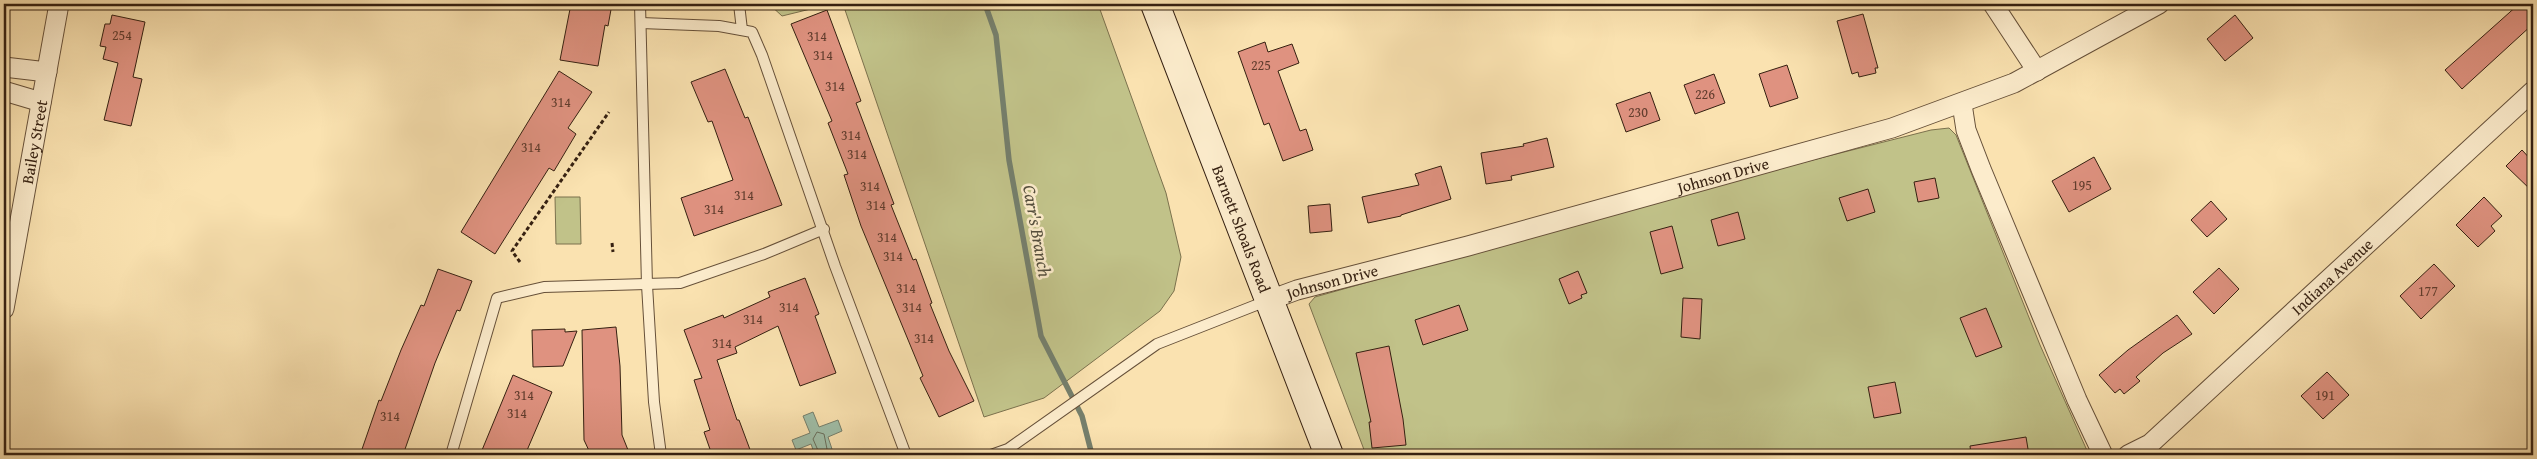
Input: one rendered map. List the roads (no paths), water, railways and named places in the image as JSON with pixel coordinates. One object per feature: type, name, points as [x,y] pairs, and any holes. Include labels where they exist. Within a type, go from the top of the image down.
[{"type":"main road","name":"Barnett Shoals Road","points":[[1155,4],[1329,455]]},
{"type":"street","name":"Bailey Street","points":[[4,309],[59,4]]},
{"type":"street","points":[[1993,4],[2037,71]]},
{"type":"street","name":"Johnson Drive","points":[[1270,300],[1297,290],[1801,155],[1892,128],[1962,104],[2037,71],[2159,4]]},
{"type":"street","points":[[4,68],[47,72]]},
{"type":"street","points":[[4,91],[41,102]]},
{"type":"street","name":"Indiana Avenue","points":[[2128,455],[2150,444],[2533,91]]},
{"type":"street","points":[[1962,104],[1966,130],[1981,169],[2077,400],[2103,455]]},
{"type":"lane","points":[[640,4],[647,285],[654,402],[661,455]]},
{"type":"lane","points":[[739,4],[742,30]]},
{"type":"lane","points":[[641,22],[719,26],[752,32],[762,55],[836,266],[906,455]]},
{"type":"lane","points":[[451,455],[497,298],[544,287],[680,283],[764,254],[824,229]]},
{"type":"lane","points":[[991,455],[1008,449],[1157,344],[1270,300]]},
{"type":"water","points":[[813,412],[819,427],[838,420],[842,431],[828,437],[833,452],[815,455],[811,444],[796,450],[792,440],[810,433],[803,416]]},
{"type":"waterway","name":"Carr's Branch","points":[[985,4],[996,35],[1009,160],[1041,336],[1082,416],[1092,455]]}]
